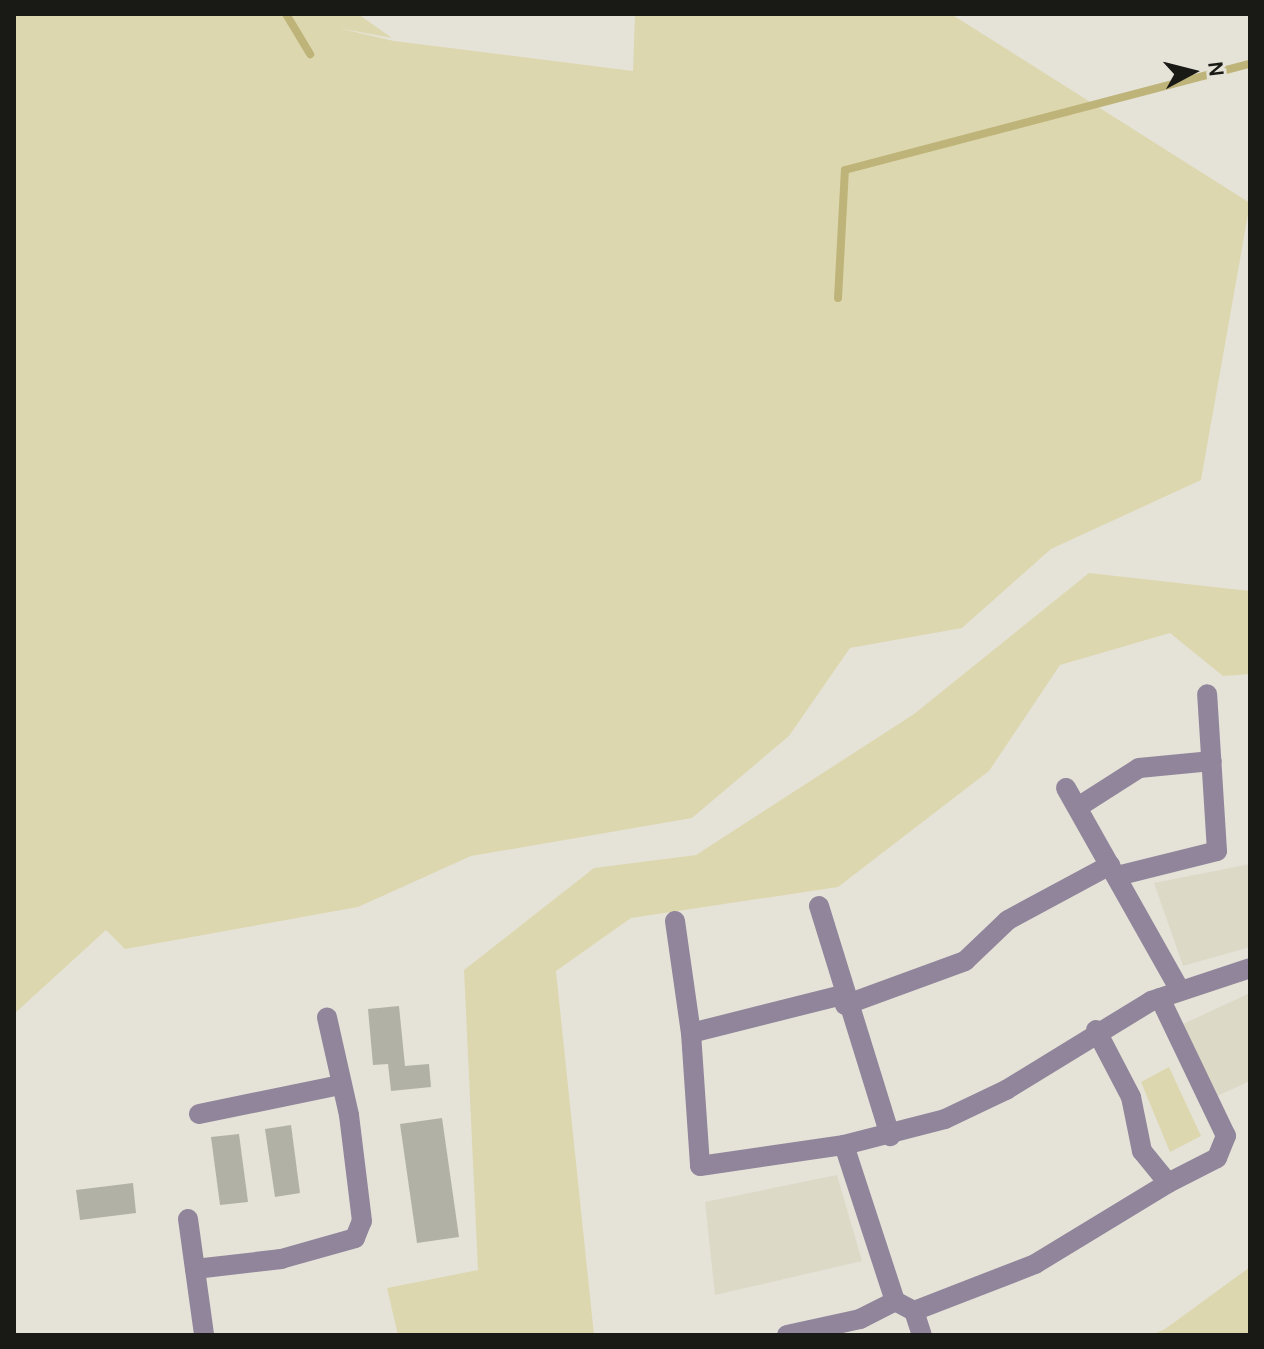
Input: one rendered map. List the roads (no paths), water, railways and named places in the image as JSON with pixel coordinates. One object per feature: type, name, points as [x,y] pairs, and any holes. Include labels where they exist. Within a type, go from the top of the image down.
[{"type":"street","points":[[691,1033],[844,1000],[965,961],[1008,920],[1113,871],[1217,851],[1207,694]]},
{"type":"street","points":[[1078,807],[1139,768],[1212,761]]},
{"type":"street","points":[[1066,788],[1180,990]]},
{"type":"street","points":[[819,906],[846,982],[844,1000],[890,1136]]},
{"type":"street","points":[[675,921],[691,1033],[700,1166],[890,1136],[1006,1090],[1096,1030],[1160,998],[1250,968]]},
{"type":"street","points":[[914,1311],[1035,1264],[1168,1183],[1217,1158],[1226,1136],[1160,998]]},
{"type":"street","points":[[195,1269],[281,1259],[355,1238],[362,1221],[327,1017]]},
{"type":"street","points":[[1096,1030],[1131,1097],[1142,1151],[1168,1183]]},
{"type":"street","points":[[199,1114],[340,1085]]},
{"type":"street","points":[[844,1145],[895,1301],[914,1311],[922,1335]]},
{"type":"street","points":[[188,1219],[204,1335]]},
{"type":"street","points":[[787,1335],[860,1319],[895,1301]]},
{"type":"waterway","points":[[286,14],[310,54]]},
{"type":"waterway","points":[[838,298],[845,170],[1250,64]]}]
